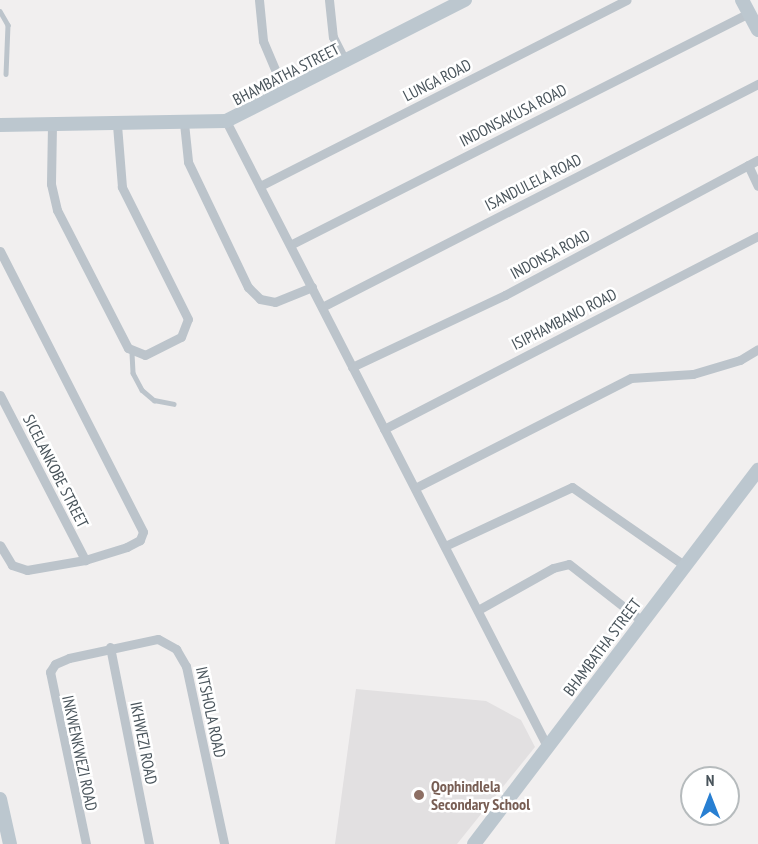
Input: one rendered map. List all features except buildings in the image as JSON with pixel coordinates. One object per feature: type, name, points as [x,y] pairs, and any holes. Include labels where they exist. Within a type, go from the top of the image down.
[{"type":"street","points":[[259,0],[260,30],[285,93]]},
{"type":"street","points":[[329,0],[333,37],[346,62]]},
{"type":"street","name":"LUNGA ROAD","points":[[261,186],[626,0]]},
{"type":"street","name":"BHAMBATHA STREET","points":[[0,125],[117,125],[226,121],[346,62],[461,1]]},
{"type":"street","points":[[745,6],[758,30]]},
{"type":"street","name":"INDONSAKUSA ROAD","points":[[292,244],[745,6]]},
{"type":"street","name":"ISANDULELA ROAD","points":[[322,307],[758,84]]},
{"type":"street","points":[[226,121],[292,244],[352,367],[548,748]]},
{"type":"street","points":[[184,123],[188,162],[248,287],[260,299],[275,302],[312,286]]},
{"type":"street","points":[[52,125],[51,184],[55,204],[132,353],[145,355],[181,337],[189,323],[122,187],[117,125]]},
{"type":"street","name":"INDONSA ROAD","points":[[352,367],[505,295],[758,160]]},
{"type":"street","points":[[748,165],[758,186]]},
{"type":"street","name":"ISIPHAMBANO ROAD","points":[[384,429],[758,236]]},
{"type":"street","points":[[0,251],[142,527],[143,535],[136,542],[85,560],[18,568],[8,561],[0,544]]},
{"type":"street","points":[[414,488],[631,378],[693,374],[740,360],[758,349]]},
{"type":"street","name":"SICELANKOBE STREET","points":[[0,395],[85,560]]},
{"type":"street","name":"BHAMBATHA STREET","points":[[474,844],[758,470]]},
{"type":"street","points":[[445,546],[558,490],[576,487],[684,565]]},
{"type":"street","points":[[478,610],[564,563],[577,567],[642,621]]},
{"type":"street","name":"INTSHOLA ROAD","points":[[51,668],[58,661],[110,647],[158,639],[170,644],[182,657],[224,844]]},
{"type":"street","name":"IKHWEZI ROAD","points":[[110,647],[149,844]]},
{"type":"street","name":"INKWENKWEZI ROAD","points":[[51,668],[49,685],[86,844]]},
{"type":"street","points":[[0,799],[10,844]]},
{"type":"lane","points":[[0,11],[8,25],[6,74]]},
{"type":"lane","points":[[132,353],[134,373],[142,390],[154,400],[174,404]]},
{"type":"shaded area","name":"Qophindlela Secondary School","points":[[356,689],[486,701],[521,720],[535,747],[457,844],[335,844]]},
{"type":"place","name":"Qophindlela Secondary School","points":[[419,795]]}]
